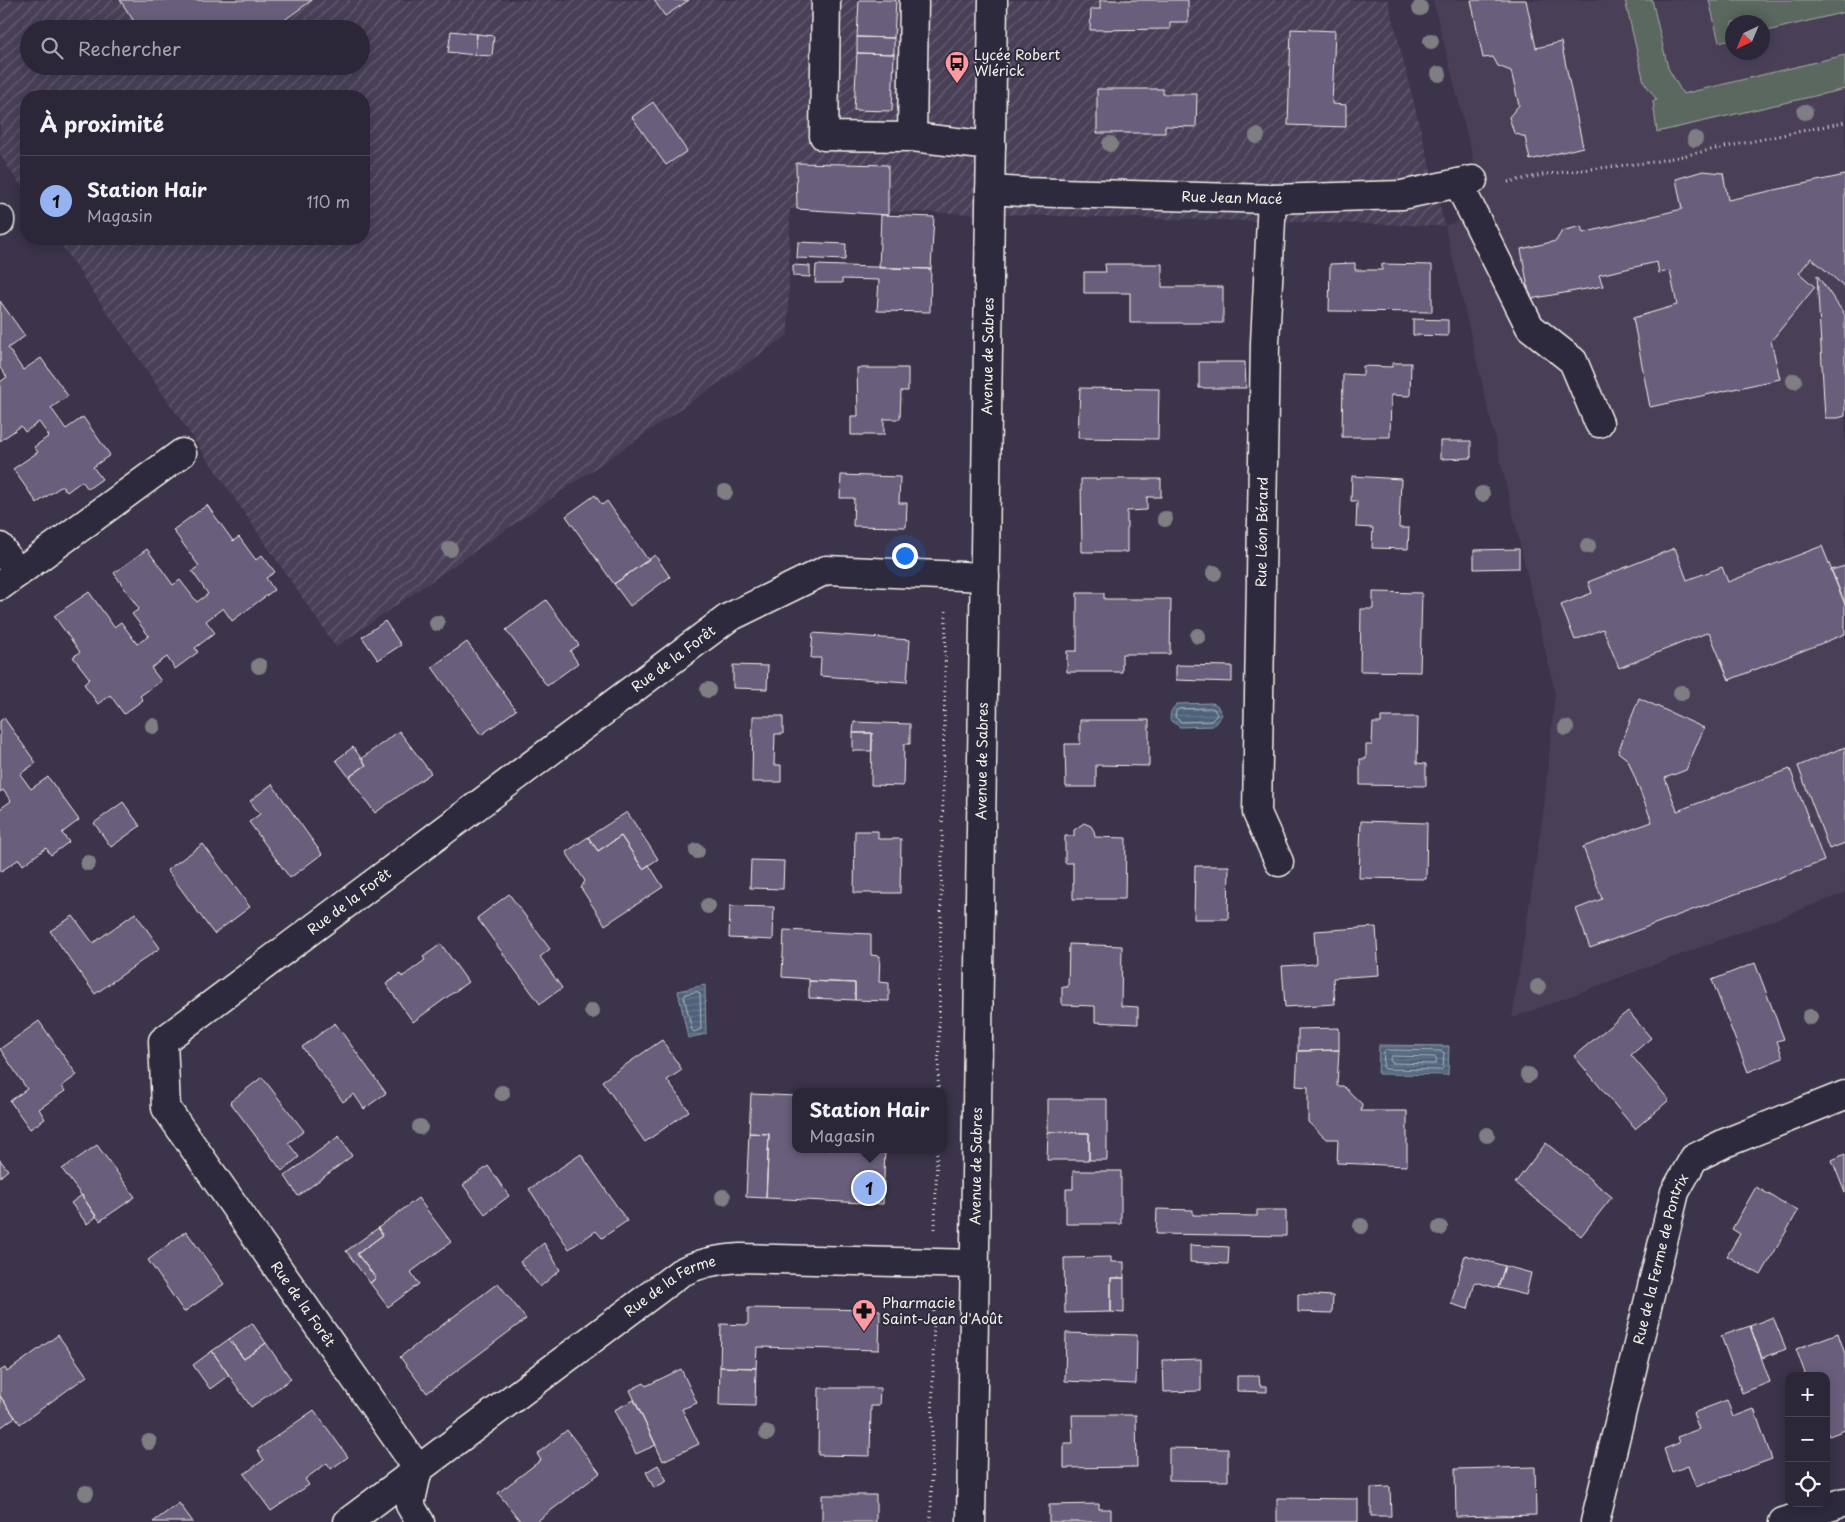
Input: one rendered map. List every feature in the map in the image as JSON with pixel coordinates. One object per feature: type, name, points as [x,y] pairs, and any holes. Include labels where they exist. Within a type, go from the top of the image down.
[{"type":"street","points":[[826,0],[824,136],[912,137],[991,146]]},
{"type":"street","points":[[912,137],[914,0]]},
{"type":"street","name":"Avenue de Sabres","points":[[971,1522],[993,0]]},
{"type":"street","points":[[1466,181],[1530,327],[1573,361],[1599,423]]},
{"type":"street","name":"Rue Jean Macé","points":[[990,190],[1272,199],[1402,195],[1466,181]]},
{"type":"street","name":"Rue Léon Bérard","points":[[1272,199],[1265,353],[1257,813],[1279,862]]},
{"type":"street","points":[[0,547],[9,579],[182,453]]},
{"type":"street","name":"Rue de la Forêt","points":[[418,1468],[166,1108],[163,1041],[728,618],[826,570],[985,577]]},
{"type":"street","name":"Rue de la Ferme de Pontrix","points":[[1595,1522],[1675,1192],[1694,1158],[1725,1143],[1845,1095]]},
{"type":"street","name":"Rue de la Ferme","points":[[348,1522],[680,1273],[695,1265],[740,1258],[975,1264]]},
{"type":"street","points":[[418,1468],[410,1505],[420,1522]]},
{"type":"street","points":[[1783,1522],[1845,1502]]},
{"type":"path","points":[[1466,181],[1496,184],[1547,174],[1653,162],[1845,122]]},
{"type":"path","points":[[931,1522],[937,1153]]},
{"type":"shaded area","points":[[0,0],[1388,0],[1445,226],[790,209],[788,335],[336,647],[61,245],[370,245],[370,90],[20,90],[20,184],[0,155]]},
{"type":"shaded area","points":[[1433,0],[1845,0],[1845,893],[1512,1018],[1544,808],[1555,692],[1445,226],[1486,210]]},
{"type":"shaded area","points":[[1625,0],[1652,0],[1668,68],[1683,94],[1845,55],[1845,89],[1657,132],[1653,101],[1657,100],[1644,82]]},
{"type":"shaded area","points":[[1709,0],[1845,0],[1845,12],[1770,30],[1770,15],[1725,15],[1725,41],[1719,42]]},
{"type":"water","points":[[1212,703],[1217,705],[1222,715],[1213,726],[1180,727],[1170,720],[1171,711],[1177,704]]},
{"type":"water","points":[[705,985],[706,1034],[688,1038],[678,991]]},
{"type":"water","points":[[1379,1045],[1449,1046],[1448,1075],[1378,1074]]},
{"type":"building","points":[[120,0],[312,0],[284,20],[133,20]]},
{"type":"building","points":[[654,0],[689,0],[665,16]]},
{"type":"building","points":[[859,0],[896,0],[894,38],[857,37]]},
{"type":"building","points":[[1100,0],[1188,0],[1188,22],[1170,22],[1170,29],[1090,30],[1091,9],[1100,9]]},
{"type":"building","points":[[1471,0],[1526,0],[1536,48],[1561,42],[1583,147],[1530,160],[1525,137],[1514,133],[1509,117],[1519,105],[1511,71],[1498,66],[1493,57],[1483,58]]},
{"type":"building","points":[[1291,29],[1335,31],[1332,104],[1346,105],[1346,127],[1288,125]]},
{"type":"building","points":[[451,31],[477,34],[475,55],[448,52]]},
{"type":"building","points":[[477,34],[494,36],[492,56],[475,55]]},
{"type":"building","points":[[857,37],[894,38],[894,54],[857,53]]},
{"type":"building","points":[[857,53],[894,54],[892,111],[854,110]]},
{"type":"building","points":[[1097,89],[1163,89],[1163,94],[1197,94],[1196,127],[1165,126],[1165,133],[1097,133]]},
{"type":"building","points":[[653,102],[687,151],[666,165],[632,117]]},
{"type":"building","points":[[796,163],[888,165],[888,215],[797,209]]},
{"type":"building","points":[[1703,171],[1723,173],[1728,200],[1845,175],[1845,287],[1811,258],[1799,273],[1815,287],[1771,341],[1780,379],[1650,407],[1633,318],[1677,305],[1670,271],[1659,273],[1657,262],[1599,275],[1603,286],[1530,299],[1521,249],[1556,241],[1562,231],[1581,226],[1583,233],[1682,209],[1676,179]]},
{"type":"building","points":[[881,215],[934,217],[931,269],[879,268]]},
{"type":"building","points":[[798,242],[846,244],[845,260],[797,258]]},
{"type":"building","points":[[1355,263],[1355,270],[1382,270],[1382,264],[1432,265],[1432,312],[1329,311],[1330,264]]},
{"type":"building","points":[[1105,264],[1162,264],[1162,287],[1223,287],[1223,323],[1130,323],[1130,293],[1084,293],[1084,272],[1106,272]]},
{"type":"building","points":[[793,265],[810,266],[810,277],[793,276]]},
{"type":"building","points":[[816,265],[931,269],[930,312],[877,311],[879,280],[842,279],[842,283],[815,283]]},
{"type":"building","points":[[1817,275],[1845,315],[1845,416],[1838,418],[1825,418]]},
{"type":"building","points":[[0,301],[25,336],[8,348],[23,370],[41,358],[68,396],[51,408],[66,429],[83,417],[110,455],[93,467],[102,479],[88,489],[82,481],[67,492],[62,486],[37,503],[13,469],[38,452],[34,447],[49,436],[39,422],[25,432],[21,426],[0,441],[0,382],[7,377],[0,368]]},
{"type":"building","points":[[1413,319],[1448,320],[1448,336],[1413,335]]},
{"type":"building","points":[[1199,362],[1245,362],[1246,388],[1199,388]]},
{"type":"building","points":[[1392,363],[1411,363],[1410,396],[1391,395],[1390,437],[1342,437],[1343,374],[1363,375],[1363,366],[1392,367]]},
{"type":"building","points":[[857,368],[908,368],[908,391],[901,391],[900,419],[884,419],[884,435],[851,435],[851,416],[858,416]]},
{"type":"building","points":[[1080,388],[1159,389],[1158,439],[1078,438]]},
{"type":"building","points":[[1440,441],[1471,441],[1471,458],[1440,459]]},
{"type":"building","points":[[841,475],[900,477],[899,503],[907,503],[906,527],[853,526],[854,498],[840,498]]},
{"type":"building","points":[[1352,476],[1401,479],[1399,528],[1409,528],[1408,549],[1372,548],[1373,528],[1356,527],[1357,501],[1351,501]]},
{"type":"building","points":[[1081,479],[1161,479],[1161,497],[1147,497],[1147,510],[1127,511],[1127,552],[1082,552]]},
{"type":"building","points":[[595,495],[602,505],[607,501],[648,560],[614,584],[566,516]]},
{"type":"building","points":[[207,505],[233,541],[239,537],[256,560],[262,555],[275,572],[266,578],[274,590],[232,621],[223,608],[206,621],[215,633],[195,648],[198,652],[175,669],[167,657],[151,668],[161,681],[140,696],[143,700],[124,714],[110,695],[98,704],[84,684],[90,679],[73,657],[80,652],[54,616],[89,592],[114,627],[121,622],[137,644],[149,636],[132,614],[139,609],[114,573],[147,549],[173,585],[180,580],[197,602],[208,594],[192,571],[199,566],[173,530]]},
{"type":"building","points":[[1822,546],[1845,604],[1845,634],[1729,680],[1709,632],[1619,668],[1603,629],[1575,640],[1561,605],[1592,593],[1588,582],[1675,548],[1687,580],[1722,567],[1728,582]]},
{"type":"building","points":[[1519,549],[1519,568],[1474,569],[1474,550]]},
{"type":"building","points":[[655,555],[670,577],[630,606],[614,584]]},
{"type":"building","points":[[1845,566],[1845,604],[1831,570]]},
{"type":"building","points":[[1373,592],[1422,593],[1420,672],[1360,671],[1361,609],[1373,609]]},
{"type":"building","points":[[1077,593],[1104,593],[1104,599],[1171,599],[1170,654],[1122,654],[1122,672],[1067,672],[1067,651],[1077,651]]},
{"type":"building","points":[[546,600],[579,645],[570,651],[578,663],[547,686],[506,630]]},
{"type":"building","points":[[385,621],[401,645],[378,660],[362,637]]},
{"type":"building","points":[[813,633],[910,640],[907,682],[820,676],[821,658],[811,658]]},
{"type":"building","points":[[467,642],[516,710],[481,735],[432,667]]},
{"type":"building","points":[[733,665],[768,666],[767,689],[733,688]]},
{"type":"building","points":[[1176,665],[1232,666],[1232,682],[1176,680]]},
{"type":"building","points":[[1639,698],[1704,728],[1686,770],[1665,778],[1677,811],[1790,769],[1824,861],[1590,948],[1576,909],[1602,899],[1583,847],[1652,822],[1628,760],[1618,752]]},
{"type":"building","points":[[753,716],[783,716],[783,734],[775,734],[774,765],[781,765],[781,782],[752,782]]},
{"type":"building","points":[[1381,717],[1418,717],[1417,763],[1426,764],[1426,786],[1360,785],[1360,759],[1366,759],[1366,745],[1372,745],[1373,723],[1381,723]]},
{"type":"building","points":[[4,718],[36,763],[20,774],[31,789],[48,777],[79,820],[62,833],[69,842],[51,855],[46,848],[23,865],[19,859],[0,872],[0,809],[11,801],[3,790],[0,792],[0,721]]},
{"type":"building","points":[[1080,720],[1149,720],[1149,766],[1096,765],[1096,787],[1066,787],[1065,744],[1080,744]]},
{"type":"building","points":[[854,722],[910,724],[910,744],[904,744],[903,786],[871,785],[872,733],[853,733]]},
{"type":"building","points":[[399,731],[431,773],[375,813],[349,777],[366,765],[362,758]]},
{"type":"building","points":[[853,733],[872,733],[872,751],[853,751]]},
{"type":"building","points":[[353,747],[366,765],[349,777],[336,760]]},
{"type":"building","points":[[1845,747],[1845,843],[1829,849],[1798,766]]},
{"type":"building","points":[[272,784],[322,854],[290,878],[249,822],[260,814],[250,801]]},
{"type":"building","points":[[123,802],[140,826],[111,847],[94,823]]},
{"type":"building","points":[[627,812],[658,859],[643,869],[621,836],[598,851],[588,837]]},
{"type":"building","points":[[1361,821],[1427,823],[1426,879],[1359,878]]},
{"type":"building","points":[[1084,823],[1091,826],[1095,837],[1126,838],[1125,899],[1073,899],[1073,863],[1065,863],[1065,836],[1074,836],[1074,830]]},
{"type":"building","points":[[855,831],[878,831],[878,839],[901,839],[900,893],[854,893]]},
{"type":"building","points":[[621,836],[643,869],[649,865],[663,887],[605,925],[581,888],[585,881],[566,852],[588,837],[598,851]]},
{"type":"building","points":[[203,844],[250,907],[214,934],[167,870]]},
{"type":"building","points":[[751,860],[784,861],[783,889],[750,888]]},
{"type":"building","points":[[1195,866],[1229,866],[1228,919],[1194,919]]},
{"type":"building","points":[[509,894],[550,949],[540,957],[562,988],[540,1004],[477,918]]},
{"type":"building","points":[[730,906],[774,907],[773,940],[729,938]]},
{"type":"building","points":[[135,913],[160,948],[95,994],[50,931],[73,916],[93,943]]},
{"type":"building","points":[[1376,927],[1379,975],[1333,978],[1335,1004],[1285,1007],[1282,966],[1316,964],[1314,931]]},
{"type":"building","points":[[784,930],[871,934],[871,955],[880,956],[879,982],[889,983],[889,1001],[855,1000],[855,983],[809,981],[809,979],[782,977]]},
{"type":"building","points":[[441,944],[468,982],[413,1022],[386,984],[400,974],[402,977],[425,960],[423,957]]},
{"type":"building","points":[[1069,944],[1122,946],[1121,1006],[1138,1007],[1138,1024],[1095,1022],[1095,1006],[1062,1005],[1062,987],[1068,987]]},
{"type":"building","points":[[1755,963],[1784,1039],[1777,1041],[1783,1058],[1748,1072],[1712,980]]},
{"type":"building","points":[[809,981],[855,983],[855,1000],[809,998]]},
{"type":"building","points":[[1628,1011],[1651,1038],[1631,1055],[1669,1100],[1635,1129],[1574,1056]]},
{"type":"building","points":[[39,1021],[77,1075],[62,1086],[65,1091],[39,1109],[45,1119],[30,1129],[10,1101],[27,1089],[0,1049]]},
{"type":"building","points":[[335,1023],[386,1093],[364,1109],[354,1094],[343,1102],[302,1047]]},
{"type":"building","points":[[1339,1028],[1339,1050],[1298,1051],[1298,1029]]},
{"type":"building","points":[[662,1040],[682,1070],[667,1080],[689,1111],[645,1142],[602,1081]]},
{"type":"building","points":[[1339,1050],[1337,1086],[1343,1086],[1362,1104],[1361,1111],[1407,1111],[1407,1166],[1337,1163],[1338,1139],[1326,1139],[1308,1122],[1308,1087],[1296,1086],[1298,1051]]},
{"type":"building","points":[[262,1077],[304,1131],[288,1143],[299,1157],[282,1171],[230,1102]]},
{"type":"building","points":[[751,1094],[792,1096],[792,1153],[885,1153],[883,1204],[766,1198],[769,1134],[749,1133]]},
{"type":"building","points":[[1048,1099],[1107,1099],[1107,1160],[1089,1160],[1089,1133],[1048,1132]]},
{"type":"building","points":[[1048,1132],[1089,1133],[1089,1160],[1047,1160]]},
{"type":"building","points":[[749,1133],[769,1134],[766,1198],[746,1197]]},
{"type":"building","points":[[339,1136],[352,1156],[298,1196],[285,1176]]},
{"type":"building","points":[[1546,1143],[1612,1197],[1581,1236],[1515,1183]]},
{"type":"building","points":[[97,1145],[135,1197],[100,1221],[62,1169]]},
{"type":"building","points":[[581,1154],[627,1221],[602,1238],[596,1231],[569,1249],[529,1189]]},
{"type":"building","points":[[1845,1154],[1845,1193],[1832,1160]]},
{"type":"building","points":[[0,1160],[8,1170],[0,1177]]},
{"type":"building","points":[[488,1166],[509,1196],[485,1214],[463,1185]]},
{"type":"building","points":[[1073,1171],[1121,1171],[1121,1224],[1066,1224],[1066,1189],[1073,1189]]},
{"type":"building","points":[[1756,1187],[1798,1211],[1761,1275],[1727,1256],[1740,1234],[1732,1229]]},
{"type":"building","points":[[82,1195],[96,1217],[87,1224],[71,1203]]},
{"type":"building","points":[[418,1198],[451,1242],[411,1272],[419,1284],[388,1307],[370,1283],[376,1278],[357,1254],[383,1235],[378,1228]]},
{"type":"building","points":[[1157,1209],[1193,1210],[1193,1215],[1257,1216],[1257,1210],[1286,1210],[1286,1236],[1156,1234]]},
{"type":"building","points":[[378,1228],[383,1235],[357,1254],[376,1278],[370,1283],[346,1251]]},
{"type":"building","points":[[186,1231],[224,1284],[184,1312],[148,1260]]},
{"type":"building","points":[[544,1243],[560,1270],[540,1287],[520,1262]]},
{"type":"building","points":[[1190,1245],[1229,1247],[1228,1264],[1190,1262]]},
{"type":"building","points":[[1465,1255],[1505,1266],[1498,1288],[1475,1282],[1468,1309],[1451,1304]]},
{"type":"building","points":[[1111,1257],[1111,1262],[1124,1262],[1124,1278],[1111,1278],[1111,1312],[1065,1313],[1064,1258]]},
{"type":"building","points":[[1505,1266],[1531,1273],[1526,1295],[1498,1288]]},
{"type":"building","points":[[1111,1278],[1124,1278],[1124,1313],[1111,1312]]},
{"type":"building","points":[[498,1283],[526,1319],[427,1393],[400,1357]]},
{"type":"building","points":[[1298,1294],[1333,1296],[1332,1313],[1298,1312]]},
{"type":"building","points":[[748,1308],[880,1310],[879,1350],[757,1347],[756,1368],[720,1367],[721,1324],[748,1325]]},
{"type":"building","points":[[1773,1317],[1786,1349],[1762,1358],[1750,1326]]},
{"type":"building","points":[[252,1323],[266,1343],[244,1359],[229,1339]]},
{"type":"building","points":[[1750,1326],[1770,1382],[1742,1393],[1721,1336]]},
{"type":"building","points":[[1066,1333],[1137,1335],[1136,1384],[1065,1381]]},
{"type":"building","points":[[1838,1333],[1845,1354],[1845,1430],[1830,1436],[1830,1372],[1805,1372],[1796,1349]]},
{"type":"building","points":[[58,1335],[87,1376],[20,1424],[0,1396],[0,1371],[5,1368],[7,1372]]},
{"type":"building","points":[[229,1339],[244,1359],[266,1343],[291,1379],[251,1407],[212,1351]]},
{"type":"building","points":[[212,1351],[229,1375],[210,1389],[193,1365]]},
{"type":"building","points":[[1201,1359],[1201,1391],[1164,1392],[1163,1360]]},
{"type":"building","points":[[720,1367],[756,1368],[755,1406],[719,1405]]},
{"type":"building","points":[[681,1369],[697,1403],[682,1409],[699,1444],[663,1461],[630,1390],[644,1383],[646,1386]]},
{"type":"building","points":[[1237,1376],[1259,1376],[1260,1386],[1267,1386],[1267,1392],[1237,1391]]},
{"type":"building","points":[[819,1388],[880,1388],[879,1406],[871,1406],[870,1456],[818,1455]]},
{"type":"building","points":[[0,1396],[15,1417],[0,1428]]},
{"type":"building","points":[[634,1400],[656,1445],[636,1454],[614,1410]]},
{"type":"building","points":[[1727,1400],[1733,1417],[1754,1409],[1772,1459],[1696,1487],[1688,1466],[1672,1472],[1664,1449],[1679,1443],[1677,1437],[1699,1429],[1693,1413]]},
{"type":"building","points":[[314,1410],[348,1457],[331,1469],[327,1463],[305,1479],[309,1485],[271,1511],[244,1474],[264,1460],[257,1450]]},
{"type":"building","points":[[1072,1415],[1136,1415],[1137,1467],[1064,1468],[1064,1443],[1073,1443]]},
{"type":"building","points":[[567,1430],[600,1473],[536,1522],[521,1522],[498,1493],[541,1460],[537,1454]]},
{"type":"building","points":[[1169,1448],[1228,1449],[1228,1481],[1169,1480]]},
{"type":"building","points":[[658,1465],[667,1481],[654,1488],[646,1472]]},
{"type":"building","points":[[1535,1467],[1536,1515],[1456,1517],[1455,1469]]},
{"type":"building","points":[[1390,1487],[1391,1516],[1371,1516],[1371,1488]]},
{"type":"building","points":[[822,1495],[876,1495],[876,1522],[822,1522]]},
{"type":"building","points":[[1277,1498],[1358,1499],[1358,1522],[1277,1522]]},
{"type":"building","points":[[179,1503],[193,1522],[153,1522]]},
{"type":"building","points":[[1099,1504],[1099,1509],[1111,1509],[1111,1522],[1049,1522],[1049,1505]]},
{"type":"place","name":"Lycée Robert Wlérick","points":[[957,84]]},
{"type":"place","name":"Station Hair","points":[[869,1188]]},
{"type":"place","name":"Pharmacie Saint-Jean d'Août","points":[[864,1332]]}]
